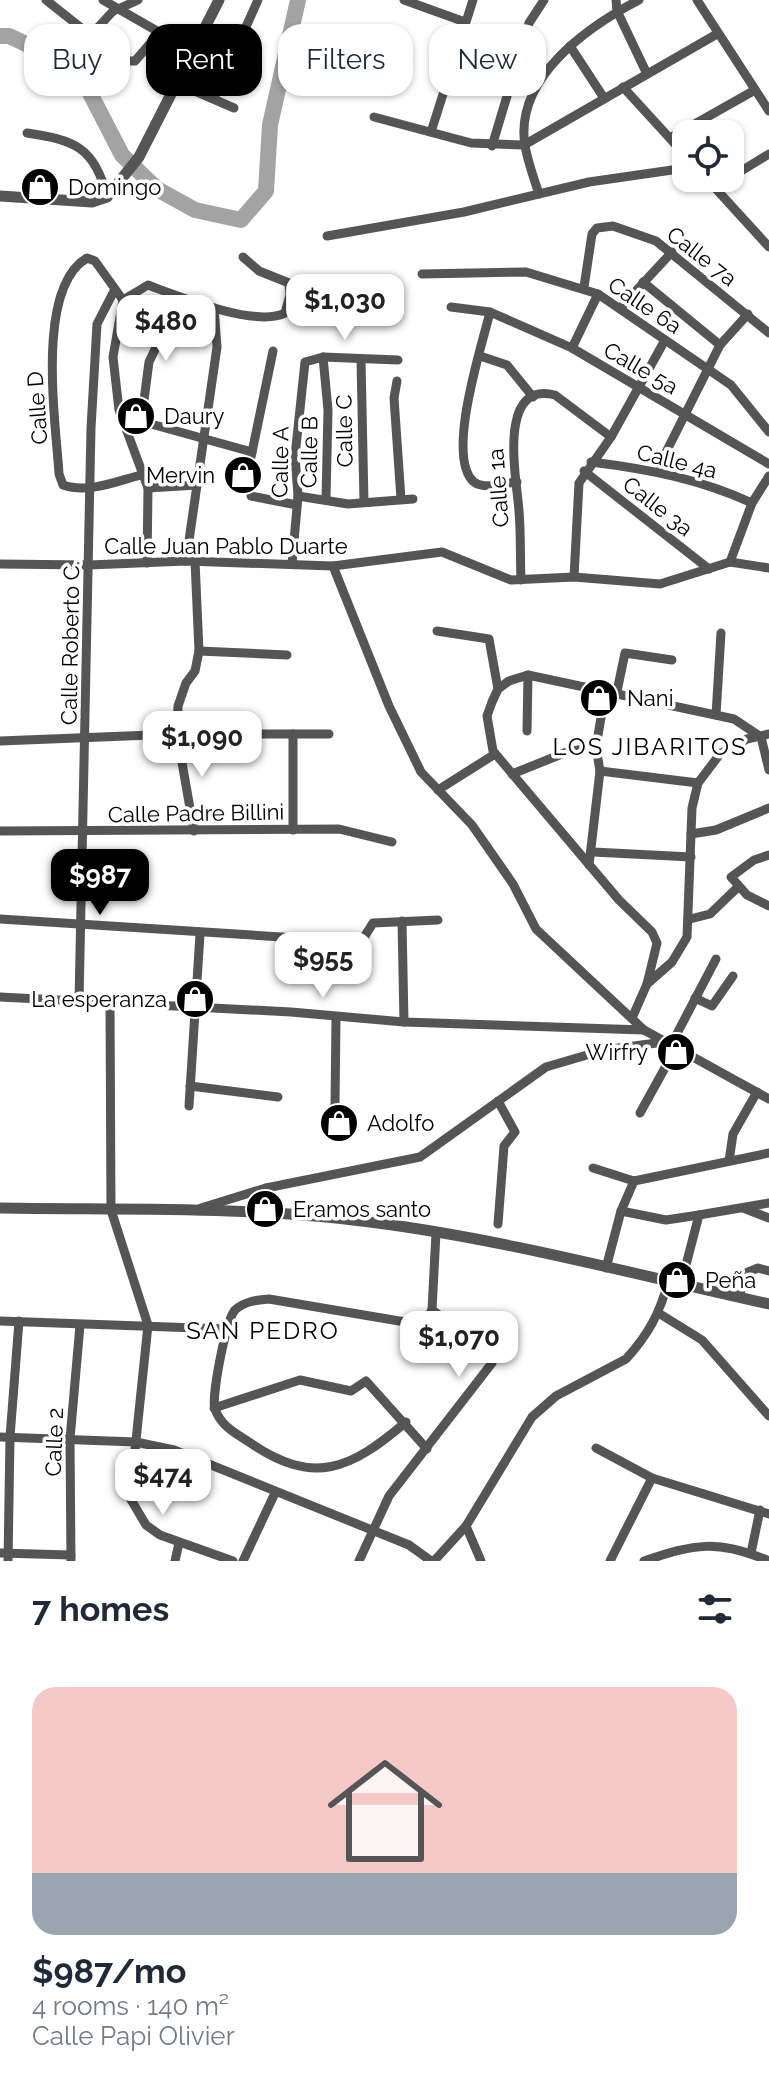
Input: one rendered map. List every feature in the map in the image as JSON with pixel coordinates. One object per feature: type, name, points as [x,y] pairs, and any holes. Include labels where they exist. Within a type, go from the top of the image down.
[{"type":"street","points":[[46,0],[77,24]]},
{"type":"street","points":[[103,0],[115,10],[146,25]]},
{"type":"street","points":[[102,24],[115,10],[138,0]]},
{"type":"street","points":[[206,24],[219,0]]},
{"type":"street","points":[[214,98],[258,0]]},
{"type":"street","points":[[404,0],[465,22]]},
{"type":"street","points":[[431,132],[473,0]]},
{"type":"street","points":[[492,146],[529,23],[544,0]]},
{"type":"street","points":[[616,0],[617,11],[647,74]]},
{"type":"street","points":[[539,194],[524,145],[526,115],[537,84],[570,46],[617,11],[639,0]]},
{"type":"street","points":[[697,0],[769,111]]},
{"type":"street","points":[[374,117],[492,146],[524,145],[554,131],[604,98],[717,34]]},
{"type":"street","points":[[570,46],[604,98]]},
{"type":"street","points":[[130,63],[146,48]]},
{"type":"street","points":[[623,87],[672,140]]},
{"type":"street","points":[[670,138],[755,90]]},
{"type":"street","points":[[0,196],[92,202],[107,197],[139,157],[167,96]]},
{"type":"street","points":[[209,96],[234,108]]},
{"type":"street","points":[[27,133],[64,139],[91,157],[101,172],[107,197]]},
{"type":"street","points":[[744,169],[769,154]]},
{"type":"street","points":[[327,236],[464,212],[589,182],[672,170]]},
{"type":"street","points":[[720,192],[769,247]]},
{"type":"street","name":"Calle 7a","points":[[584,287],[592,234],[603,226],[639,233],[672,252],[769,333]]},
{"type":"street","points":[[758,234],[769,227]]},
{"type":"street","points":[[621,307],[672,252]]},
{"type":"street","points":[[147,563],[148,488],[124,425],[113,357],[123,300],[148,285],[179,299],[214,308],[264,317],[285,313],[291,289],[289,283],[259,271],[243,257]]},
{"type":"street","name":"Calle D","points":[[90,488],[63,485],[59,474],[51,352],[57,303],[77,263],[87,258],[95,261],[114,291]]},
{"type":"street","name":"Calle 6a","points":[[422,274],[526,272],[584,287],[621,307],[707,366],[751,406],[769,432]]},
{"type":"street","points":[[643,282],[720,345]]},
{"type":"street","points":[[114,291],[123,300]]},
{"type":"street","name":"Calle Roberto C.","points":[[79,1001],[87,740],[90,488],[97,324],[114,291]]},
{"type":"street","points":[[572,348],[598,294]]},
{"type":"street","points":[[141,423],[149,362],[179,299]]},
{"type":"street","name":"Calle 5a","points":[[451,307],[490,312],[572,348],[769,464]]},
{"type":"street","points":[[194,831],[177,734],[178,706],[186,683],[195,671],[199,651],[190,561],[201,440],[217,347],[214,308]]},
{"type":"street","points":[[490,312],[462,429],[467,470],[474,482],[482,486],[517,482]]},
{"type":"street","points":[[657,470],[707,366],[720,345],[748,314]]},
{"type":"street","points":[[574,577],[579,483],[584,471],[611,437],[665,340]]},
{"type":"street","points":[[124,425],[141,423],[252,454],[273,351]]},
{"type":"street","points":[[480,356],[507,365],[533,397],[545,393],[555,395],[611,437]]},
{"type":"street","points":[[323,357],[398,360]]},
{"type":"street","name":"Calle A","points":[[292,564],[297,501],[295,456],[305,362],[323,357]]},
{"type":"street","name":"Calle B","points":[[323,357],[329,440],[326,499]]},
{"type":"street","name":"Calle C","points":[[361,360],[364,502]]},
{"type":"street","points":[[397,381],[394,398],[401,499]]},
{"type":"street","name":"Calle 1a","points":[[521,580],[512,438],[522,406],[533,397]]},
{"type":"street","name":"Calle 4a","points":[[591,462],[657,470],[704,483],[752,503]]},
{"type":"street","name":"Calle 3a","points":[[584,471],[709,569]]},
{"type":"street","points":[[90,488],[141,475]]},
{"type":"street","points":[[769,476],[752,503],[730,562],[769,568]]},
{"type":"street","points":[[148,488],[197,485]]},
{"type":"street","points":[[251,496],[297,501],[413,499]]},
{"type":"street","name":"Calle Juan Pablo Duarte","points":[[0,564],[89,565],[190,561],[333,566],[442,552],[511,580],[574,577],[660,584],[730,562]]},
{"type":"street","points":[[333,566],[389,706],[421,772],[472,825],[513,884],[536,929],[644,1030],[765,1094],[733,1134],[729,1161]]},
{"type":"street","points":[[437,631],[489,639],[498,689],[487,716],[495,754],[589,865],[652,932],[657,943],[647,984],[632,1018]]},
{"type":"street","points":[[716,715],[721,633]]},
{"type":"street","points":[[199,651],[287,655]]},
{"type":"street","points":[[589,865],[593,852],[600,771],[596,747],[625,653],[672,660]]},
{"type":"street","points":[[498,689],[518,676],[528,675],[610,695],[716,715],[765,736]]},
{"type":"street","points":[[527,731],[528,675]]},
{"type":"street","points":[[0,741],[87,740],[177,734],[329,734]]},
{"type":"street","points":[[293,734],[293,830]]},
{"type":"street","points":[[765,736],[769,770]]},
{"type":"street","points":[[647,984],[683,949],[690,919],[691,834],[698,783],[720,754],[747,739],[765,736]]},
{"type":"street","points":[[512,774],[567,752],[596,747]]},
{"type":"street","points":[[438,790],[495,754]]},
{"type":"street","points":[[600,771],[698,783]]},
{"type":"street","points":[[691,834],[716,830],[769,808]]},
{"type":"street","name":"Calle Padre Billini","points":[[0,831],[339,829],[392,842]]},
{"type":"street","points":[[593,852],[691,857]]},
{"type":"street","points":[[769,855],[754,860],[732,874],[738,887],[769,906]]},
{"type":"street","points":[[690,919],[710,914],[738,887]]},
{"type":"street","points":[[0,919],[361,942],[373,923],[438,920]]},
{"type":"street","points":[[402,921],[404,1022]]},
{"type":"street","points":[[189,1106],[200,934]]},
{"type":"street","points":[[640,1113],[670,1045],[716,959]]},
{"type":"street","points":[[695,998],[712,1006],[733,976]]},
{"type":"street","points":[[0,997],[404,1022],[644,1030]]},
{"type":"street","points":[[110,1002],[111,1210],[148,1325],[130,1498],[136,1513],[160,1535],[233,1561]]},
{"type":"street","points":[[335,1105],[336,1018]]},
{"type":"street","points":[[189,1212],[266,1188],[420,1157],[546,1067],[604,1050],[670,1045]]},
{"type":"street","points":[[190,1086],[278,1097]]},
{"type":"street","points":[[498,1101],[515,1132],[504,1146],[498,1224]]},
{"type":"street","points":[[593,1168],[634,1181],[769,1153]]},
{"type":"street","points":[[606,1268],[621,1211],[634,1181]]},
{"type":"street","points":[[256,1214],[266,1188]]},
{"type":"street","points":[[621,1211],[666,1220],[769,1203]]},
{"type":"street","points":[[0,1208],[256,1214],[369,1222],[436,1233],[769,1304]]},
{"type":"street","points":[[743,1208],[769,1218]]},
{"type":"street","points":[[681,1284],[699,1215]]},
{"type":"street","points":[[406,1422],[359,1459],[314,1467],[285,1465],[221,1423],[214,1408],[225,1329],[237,1307],[251,1301],[269,1299],[417,1324],[425,1321],[432,1310],[436,1233]]},
{"type":"street","points":[[739,1297],[746,1273],[758,1268],[769,1271]]},
{"type":"street","points":[[5,1437],[136,1442],[174,1450],[370,1532],[409,1545],[432,1561],[466,1526],[532,1417],[556,1396],[626,1359],[660,1314],[668,1282]]},
{"type":"street","points":[[359,1561],[389,1496],[493,1357],[432,1310]]},
{"type":"street","points":[[660,1314],[702,1340],[769,1416]]},
{"type":"street","points":[[0,1321],[225,1329]]},
{"type":"street","points":[[19,1321],[5,1437],[5,1556],[71,1558]]},
{"type":"street","name":"Calle 2","points":[[71,1558],[70,1439],[80,1325]]},
{"type":"street","points":[[214,1408],[300,1380],[351,1391],[362,1380],[406,1422],[427,1449]]},
{"type":"street","points":[[596,1448],[652,1478],[764,1512],[751,1553]]},
{"type":"street","points":[[610,1561],[652,1478]]},
{"type":"street","points":[[243,1561],[275,1493]]},
{"type":"street","points":[[466,1526],[481,1561]]},
{"type":"street","points":[[175,1561],[179,1543]]},
{"type":"street","points":[[644,1561],[698,1544],[751,1553],[769,1561]]},
{"type":"street","points":[[675,1550],[679,1561]]},
{"type":"waterway","points":[[0,36],[9,36],[77,68],[122,155],[157,189],[195,210],[241,220],[266,191],[270,125],[298,0]]},
{"type":"place","name":"Domingo","points":[[40,187]]},
{"type":"place","name":"Daury","points":[[136,416]]},
{"type":"place","name":"Mervin","points":[[243,475]]},
{"type":"place","name":"Nani","points":[[599,698]]},
{"type":"place","name":"La esperanza","points":[[195,999]]},
{"type":"place","name":"Wirfry","points":[[676,1052]]},
{"type":"place","name":"Adolfo","points":[[339,1123]]},
{"type":"place","name":"Eramos santo","points":[[265,1209]]},
{"type":"place","name":"Peña","points":[[677,1280]]},
{"type":"district","name":"LOS JIBARITOS","points":[[650,746]]},
{"type":"district","name":"SAN PEDRO","points":[[263,1330]]}]
